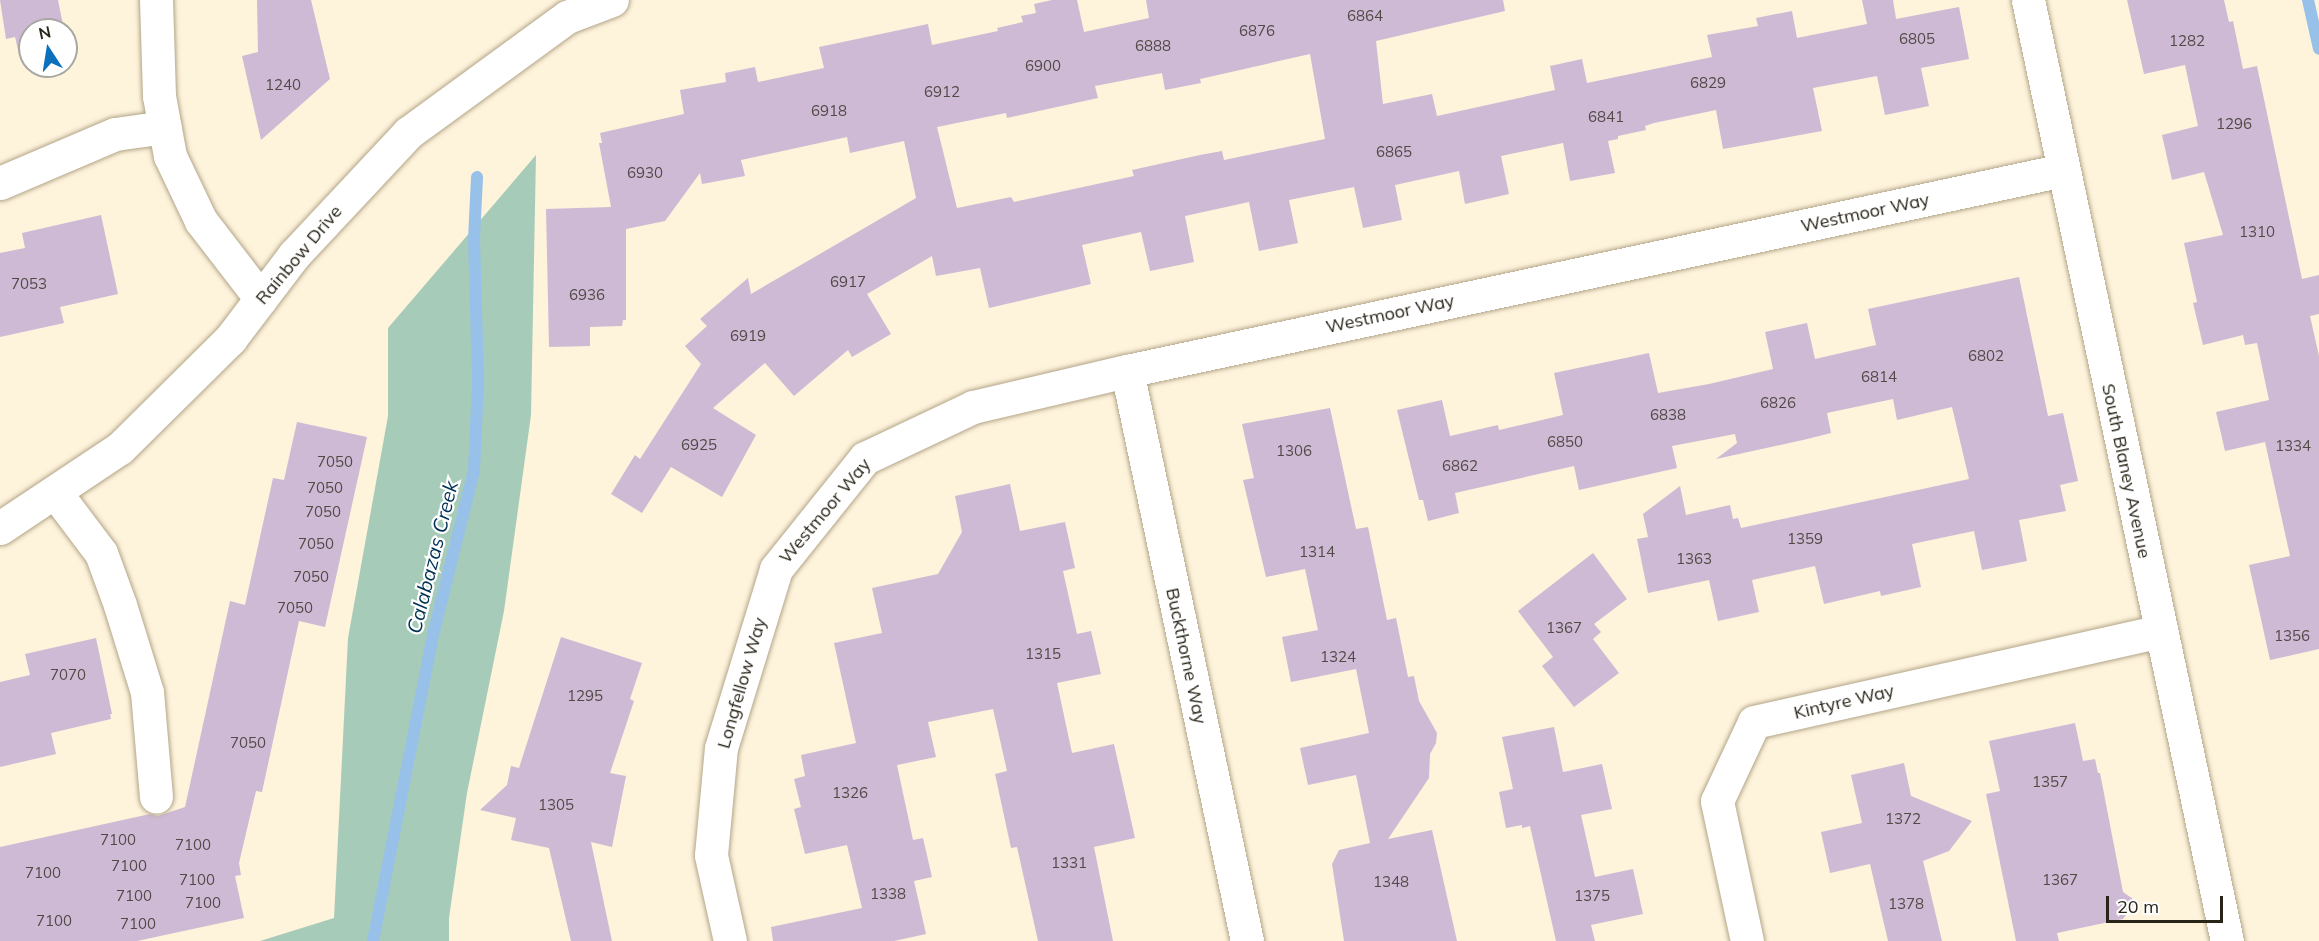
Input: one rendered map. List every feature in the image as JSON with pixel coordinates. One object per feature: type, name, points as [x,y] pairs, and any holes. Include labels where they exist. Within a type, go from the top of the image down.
[{"type":"street","points":[[156,0],[159,96],[170,156],[201,221],[261,299]]},
{"type":"street","name":"Rainbow Drive","points":[[0,528],[120,448],[231,338],[294,255],[408,133],[567,17],[612,0]]},
{"type":"street","name":"South Blaney Avenue","points":[[2028,0],[2227,941]]},
{"type":"street","points":[[0,183],[115,134],[165,127]]},
{"type":"street","name":"Westmoor Way","points":[[776,569],[865,458],[973,407],[1127,371],[2063,170]]},
{"type":"street","name":"Buckthorne Way","points":[[1127,371],[1247,941]]},
{"type":"street","points":[[56,492],[101,553],[120,605],[147,692],[156,797]]},
{"type":"street","name":"Longfellow Way","points":[[729,941],[711,855],[721,748],[776,569]]},
{"type":"street","name":"Kintyre Way","points":[[1747,941],[1717,801],[1754,722],[2160,631]]},
{"type":"green space","points":[[536,155],[531,415],[504,611],[467,793],[449,918],[449,941],[260,941],[334,918],[348,638],[388,416],[388,328]]},
{"type":"building","points":[[0,0],[58,0],[62,18],[18,18],[18,50],[15,37],[6,39]]},
{"type":"building","points":[[257,0],[311,0],[330,79],[261,140],[242,56],[258,52]]},
{"type":"building","points":[[1052,0],[1077,0],[1084,32],[1149,18],[1146,0],[1503,0],[1505,11],[1376,41],[1383,104],[1432,94],[1437,116],[1555,90],[1550,66],[1582,59],[1587,83],[1712,57],[1707,35],[1758,26],[1756,18],[1792,11],[1797,38],[1867,24],[1862,0],[1893,0],[1896,19],[1959,7],[1969,59],[1921,68],[1929,106],[1885,115],[1877,76],[1813,88],[1822,131],[1723,149],[1716,110],[1654,123],[1645,126],[1646,130],[1618,136],[1618,139],[1608,141],[1615,173],[1570,181],[1563,143],[1501,156],[1509,194],[1465,204],[1459,171],[1395,185],[1402,220],[1363,228],[1354,187],[1289,200],[1298,243],[1259,251],[1249,202],[1185,216],[1194,262],[1150,271],[1141,232],[1082,245],[1091,284],[989,308],[980,268],[936,276],[932,256],[867,294],[891,334],[852,357],[848,350],[794,396],[765,363],[713,408],[756,435],[722,497],[671,467],[642,513],[611,494],[635,455],[640,459],[701,364],[685,346],[707,326],[700,319],[748,278],[751,294],[916,198],[904,141],[850,153],[847,137],[741,160],[745,176],[702,184],[700,173],[665,221],[626,229],[626,320],[623,320],[622,326],[590,327],[590,346],[549,347],[546,209],[611,207],[599,143],[602,143],[600,133],[684,114],[680,90],[726,82],[725,73],[755,67],[758,82],[824,68],[819,47],[928,24],[932,45],[998,31],[997,28],[1023,22],[1021,16],[1036,13],[1034,4]],"holes":[[[1310,54],[1325,139],[1224,160],[1222,151],[1200,155],[1132,170],[1134,176],[1014,202],[1011,197],[957,208],[937,127],[1006,113],[1007,118],[1098,98],[1095,86],[1162,73],[1165,90],[1201,83],[1200,79]]]},
{"type":"building","points":[[2127,0],[2224,0],[2229,22],[2233,21],[2243,69],[2257,66],[2302,279],[2319,275],[2319,314],[2310,316],[2319,356],[2319,649],[2270,660],[2249,565],[2290,556],[2265,442],[2225,451],[2216,412],[2269,400],[2257,343],[2245,345],[2243,335],[2203,345],[2193,303],[2197,302],[2184,243],[2223,235],[2204,172],[2172,180],[2162,135],[2198,126],[2185,65],[2144,74]]},
{"type":"building","points":[[101,215],[118,294],[60,307],[64,323],[0,337],[0,253],[25,248],[22,233]]},
{"type":"building","points":[[2019,277],[2048,416],[2063,413],[2078,481],[2060,485],[2066,511],[2019,520],[2027,561],[1982,570],[1974,531],[1912,544],[1921,587],[1881,596],[1880,591],[1824,604],[1815,566],[1752,580],[1759,612],[1718,621],[1709,580],[1648,593],[1637,539],[1648,537],[1643,514],[1680,486],[1686,515],[1730,505],[1733,519],[1738,518],[1741,528],[1969,479],[1952,407],[1897,420],[1893,399],[1827,413],[1831,433],[1716,459],[1737,443],[1735,434],[1672,446],[1677,468],[1579,490],[1574,466],[1455,493],[1459,513],[1428,521],[1423,500],[1419,500],[1397,410],[1442,400],[1450,436],[1498,425],[1499,430],[1563,415],[1554,373],[1649,353],[1658,393],[1709,384],[1773,369],[1765,332],[1807,323],[1815,359],[1876,345],[1868,309]]},
{"type":"building","points":[[1330,408],[1356,529],[1368,527],[1387,620],[1396,618],[1408,677],[1414,676],[1419,701],[1437,733],[1436,743],[1430,754],[1429,778],[1388,839],[1432,830],[1457,941],[1344,941],[1332,864],[1339,850],[1370,843],[1356,775],[1308,785],[1300,748],[1369,733],[1356,669],[1291,682],[1282,637],[1318,630],[1305,569],[1266,577],[1243,480],[1254,478],[1242,424]]},
{"type":"building","points":[[297,422],[367,437],[325,627],[299,621],[262,792],[256,791],[239,863],[241,875],[235,876],[244,918],[137,941],[0,941],[0,847],[150,814],[158,816],[185,807],[230,601],[245,605],[273,478],[284,480]]},
{"type":"building","points":[[1010,484],[1020,531],[1065,522],[1075,568],[1063,571],[1077,634],[1091,631],[1101,674],[1057,683],[1072,753],[1114,744],[1135,838],[1094,847],[1113,941],[1038,941],[1017,847],[1011,848],[995,774],[1007,771],[993,709],[928,722],[936,757],[897,765],[913,840],[923,838],[932,877],[914,881],[926,934],[894,941],[773,941],[771,927],[862,908],[847,845],[805,854],[794,809],[801,807],[794,779],[805,776],[801,755],[856,743],[834,643],[882,633],[872,588],[938,574],[962,532],[955,496]]},
{"type":"building","points":[[1593,553],[1627,599],[1594,624],[1601,632],[1593,639],[1619,673],[1574,707],[1542,666],[1553,657],[1518,611]]},
{"type":"building","points":[[561,637],[642,663],[630,699],[634,701],[610,773],[626,776],[612,847],[591,842],[612,941],[571,941],[549,848],[511,840],[516,818],[480,810],[507,785],[511,766],[519,768]]},
{"type":"building","points":[[96,638],[112,714],[110,714],[111,719],[51,733],[56,754],[0,767],[0,682],[30,675],[25,654]]},
{"type":"building","points":[[2075,723],[2083,761],[2095,759],[2098,773],[2100,773],[2123,892],[2136,901],[2123,919],[2057,933],[2059,941],[2016,941],[1986,794],[2000,791],[1989,741]]},
{"type":"building","points":[[1554,727],[1563,772],[1602,764],[1612,809],[1581,815],[1595,877],[1633,869],[1643,914],[1591,925],[1595,941],[1556,941],[1530,826],[1506,828],[1499,792],[1513,789],[1502,737]]},
{"type":"building","points":[[1904,763],[1911,796],[1972,821],[1949,851],[1923,861],[1942,941],[1888,941],[1870,864],[1830,873],[1821,832],[1862,823],[1851,775]]},
{"type":"waterway","points":[[2308,0],[2319,49]]},
{"type":"waterway","name":"Calabazas Creek","points":[[373,941],[434,631],[474,470],[478,381],[474,239],[477,177]]}]
